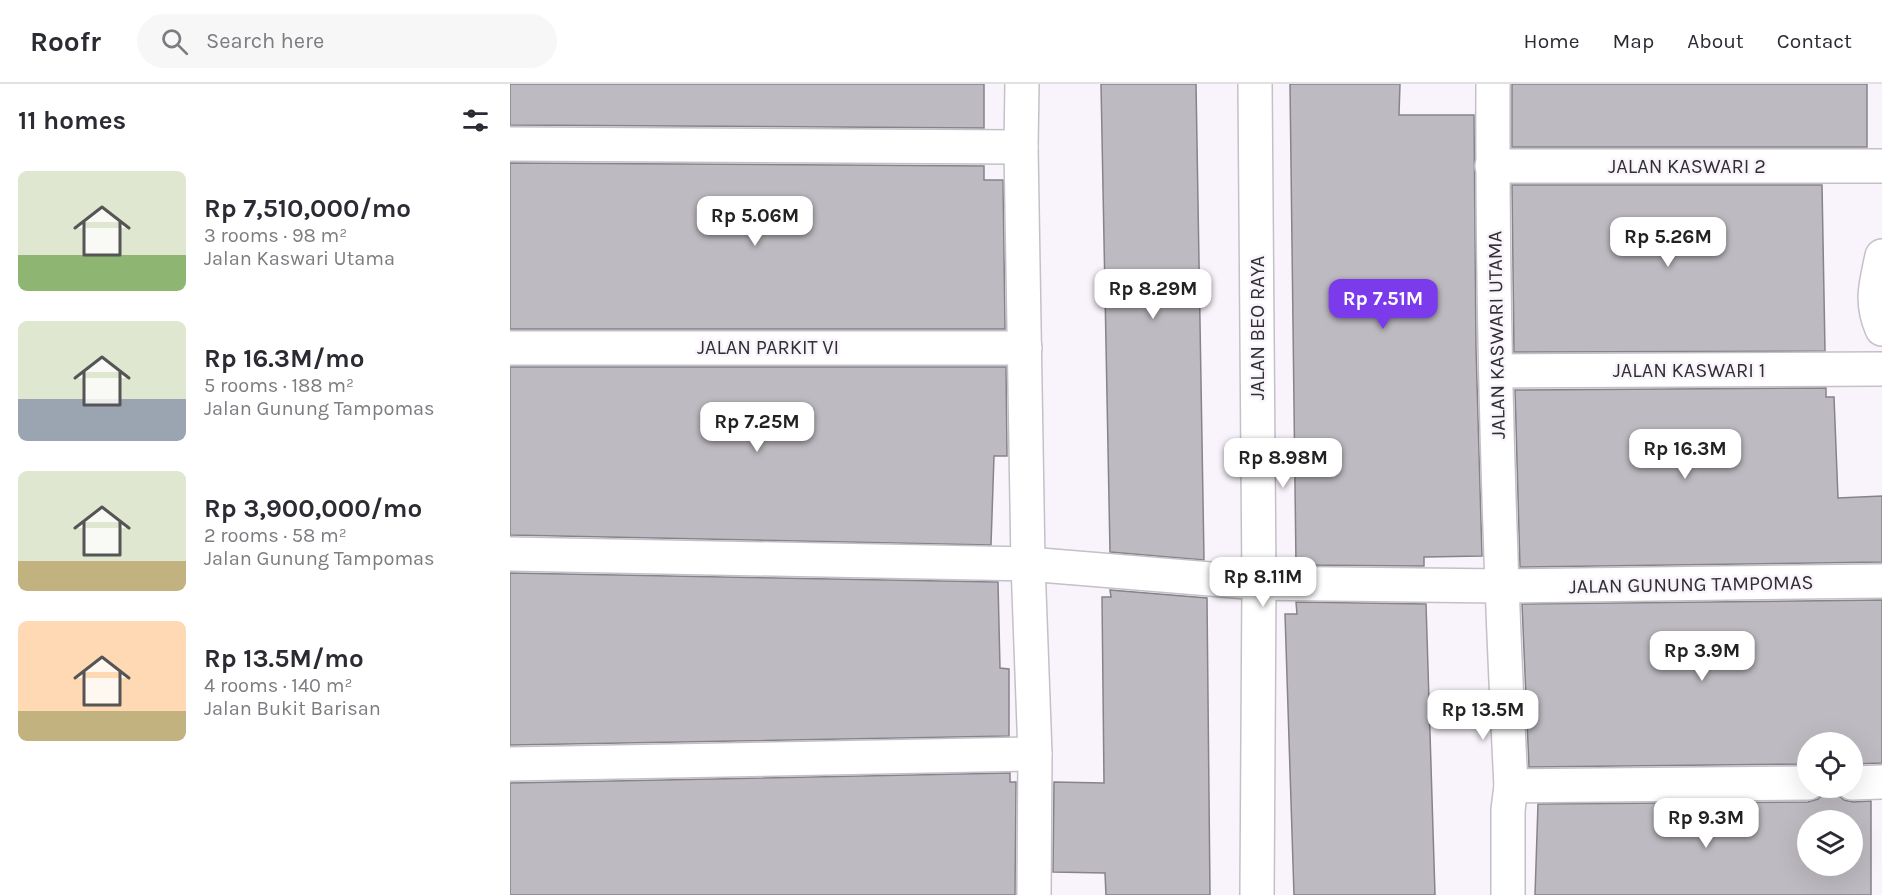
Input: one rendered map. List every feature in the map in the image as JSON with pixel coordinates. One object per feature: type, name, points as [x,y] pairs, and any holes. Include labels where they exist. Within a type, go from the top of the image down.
[{"type":"street","points":[[1022,84],[1028,564],[1035,754],[1034,895]]},
{"type":"street","name":"JALAN BEO RAYA","points":[[1255,84],[1257,895]]},
{"type":"street","name":"JALAN KASWARI UTAMA","points":[[1493,84],[1492,166],[1501,586],[1511,786],[1508,810],[1508,895]]},
{"type":"street","points":[[510,144],[1021,147]]},
{"type":"street","name":"JALAN KASWARI 2","points":[[1492,166],[1882,166]]},
{"type":"street","points":[[1882,256],[1874,295],[1875,313],[1882,329]]},
{"type":"street","name":"JALAN PARKIT VI","points":[[510,348],[1001,346],[1025,348]]},
{"type":"street","name":"JALAN KASWARI 1","points":[[1496,371],[1882,369]]},
{"type":"street","name":"JALAN GUNUNG TAMPOMAS","points":[[510,554],[1028,564],[1258,583],[1501,586],[1882,581]]},
{"type":"street","points":[[510,764],[1035,754]]},
{"type":"street","points":[[1863,783],[1882,782]]},
{"type":"street","points":[[1511,786],[1797,783]]},
{"type":"building","points":[[510,84],[984,84],[984,128],[510,125]]},
{"type":"building","points":[[1101,84],[1196,84],[1204,560],[1110,552]]},
{"type":"building","points":[[1290,84],[1400,84],[1399,115],[1474,115],[1476,348],[1482,556],[1424,557],[1424,566],[1296,565]]},
{"type":"building","points":[[1512,84],[1867,84],[1867,147],[1512,147]]},
{"type":"building","points":[[510,163],[984,166],[984,180],[1003,180],[1005,329],[510,329]]},
{"type":"building","points":[[1512,185],[1822,185],[1825,351],[1514,352]]},
{"type":"building","points":[[510,367],[1006,367],[1007,456],[994,456],[991,545],[510,535]]},
{"type":"building","points":[[1826,388],[1826,397],[1834,397],[1838,498],[1882,496],[1882,562],[1520,567],[1515,390]]},
{"type":"building","points":[[510,573],[998,582],[1000,668],[1009,669],[1009,736],[510,745]]},
{"type":"building","points":[[1110,590],[1207,598],[1210,895],[1106,895],[1105,873],[1053,872],[1054,782],[1104,783],[1102,597],[1111,597]]},
{"type":"building","points":[[1882,600],[1882,763],[1863,764],[1863,732],[1797,732],[1797,764],[1529,767],[1522,604]]},
{"type":"building","points":[[1296,602],[1426,604],[1435,895],[1294,895],[1285,614],[1297,614]]},
{"type":"building","points":[[1010,773],[1010,782],[1016,782],[1015,895],[510,895],[510,783]]},
{"type":"building","points":[[1842,798],[1853,802],[1871,801],[1871,895],[1535,895],[1538,804],[1808,802],[1818,799]]}]
